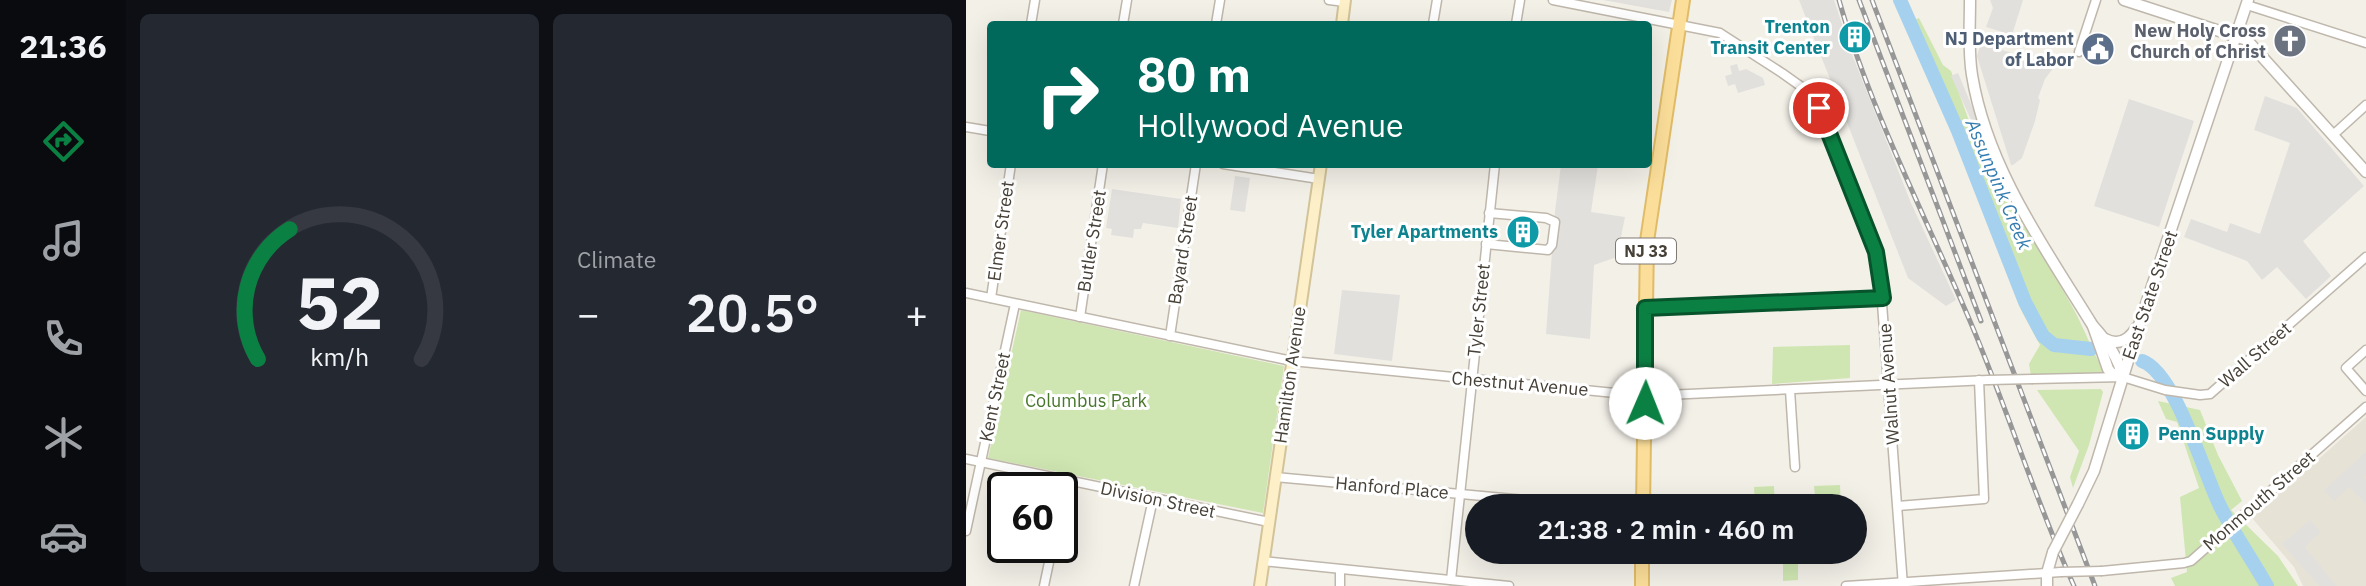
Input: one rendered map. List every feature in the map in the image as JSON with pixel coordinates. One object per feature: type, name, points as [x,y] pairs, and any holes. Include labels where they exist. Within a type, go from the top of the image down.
[{"type":"main road","name":"NJ 33","points":[[1643,494],[1647,241],[1683,0]]},
{"type":"main road","points":[[1342,21],[1345,1]]},
{"type":"main road","name":"Hamilton Avenue","points":[[1259,586],[1320,168]]},
{"type":"main road","points":[[1642,564],[1642,586]]},
{"type":"street","points":[[1032,21],[1035,0]]},
{"type":"street","points":[[1124,21],[1127,0]]},
{"type":"street","points":[[1216,21],[1220,0]]},
{"type":"street","points":[[1329,0],[1345,1]]},
{"type":"street","points":[[1434,21],[1437,0]]},
{"type":"street","points":[[1516,21],[1520,0]]},
{"type":"street","name":"Walnut Avenue","points":[[1553,0],[1709,29],[1727,37],[1806,90],[1815,100],[1876,252],[1883,298],[1903,584]]},
{"type":"street","points":[[1970,0],[1971,74],[1995,151],[2025,216],[2092,326],[2108,369],[2111,373],[2123,377]]},
{"type":"street","points":[[2079,52],[2096,0]]},
{"type":"street","points":[[2124,0],[2156,5],[2247,40],[2366,172]]},
{"type":"street","points":[[2247,3],[2366,43]]},
{"type":"street","name":"East State Street","points":[[2047,586],[2047,573],[2053,552],[2094,471],[2140,322],[2247,3]]},
{"type":"street","points":[[2333,135],[2366,105]]},
{"type":"street","points":[[966,127],[987,130]]},
{"type":"street","name":"Elmer Street","points":[[991,298],[1009,168]]},
{"type":"street","name":"Butler Street","points":[[1080,317],[1102,168]]},
{"type":"street","name":"Bayard Street","points":[[1170,336],[1195,168]]},
{"type":"street","points":[[1249,168],[1319,179]]},
{"type":"street","name":"Tyler Street","points":[[1451,580],[1495,168]]},
{"type":"street","points":[[1486,244],[1548,250],[1552,245],[1555,222],[1546,218],[1489,213]]},
{"type":"street","name":"Wall Street","points":[[2123,377],[2155,388],[2200,395],[2211,393],[2366,257]]},
{"type":"street","name":"Chestnut Avenue","points":[[966,293],[1292,361],[1645,396],[1983,380],[2123,377]]},
{"type":"street","points":[[1645,308],[1883,298]]},
{"type":"street","name":"Kent Street","points":[[966,531],[1015,304]]},
{"type":"street","points":[[2104,338],[2114,342],[2124,340],[2132,335],[2140,322]]},
{"type":"street","points":[[2092,326],[2104,338],[2117,359],[2123,377]]},
{"type":"street","points":[[2366,350],[2346,368],[2366,391]]},
{"type":"street","points":[[1898,506],[1984,499],[1983,380]]},
{"type":"street","points":[[1790,390],[1795,467]]},
{"type":"street","name":"Monmouth Street","points":[[1846,586],[2102,570],[2191,561],[2366,407]]},
{"type":"street","name":"Division Street","points":[[966,459],[1029,472]]},
{"type":"street","name":"Hanford Place","points":[[1275,477],[1465,494]]},
{"type":"street","name":"Division Street","points":[[1078,482],[1269,522]]},
{"type":"street","points":[[1134,586],[1153,499]]},
{"type":"street","points":[[1263,561],[1429,582],[1451,580],[1509,586]]},
{"type":"street","points":[[1044,586],[1049,563]]},
{"type":"street","points":[[1340,570],[1340,586]]},
{"type":"shaded area","points":[[1603,0],[1672,0],[1669,12]]},
{"type":"shaded area","points":[[1799,0],[1834,0],[1853,57],[1911,203],[1956,300],[1946,306],[1908,278]]},
{"type":"shaded area","points":[[1990,0],[2023,0],[2012,35],[1986,27],[1993,8]]},
{"type":"shaded area","points":[[1981,43],[2054,67],[2045,79],[2038,98],[2040,100],[2035,121],[2022,158],[2013,165],[1977,56]]},
{"type":"shaded area","points":[[1737,64],[1739,71],[1746,69],[1763,78],[1765,85],[1738,93],[1735,84],[1728,86],[1725,76],[1732,74],[1730,66]]},
{"type":"shaded area","points":[[1958,73],[1978,121],[1973,124],[1951,76]]},
{"type":"shaded area","points":[[2265,96],[2297,108],[2364,186],[2303,241],[2331,276],[2306,299],[2277,267],[2262,280],[2247,261],[2184,237],[2191,219],[2227,232],[2230,223],[2260,234],[2290,143],[2254,130]]},
{"type":"shaded area","points":[[2129,99],[2194,121],[2159,227],[2094,206]]},
{"type":"shaded area","points":[[1561,168],[1598,168],[1591,212],[1625,217],[1617,257],[1594,265],[1590,339],[1546,334]]},
{"type":"shaded area","points":[[1235,176],[1250,178],[1245,212],[1230,210]]},
{"type":"shaded area","points":[[1112,189],[1181,199],[1178,228],[1143,223],[1141,229],[1134,229],[1133,238],[1111,235],[1112,229],[1106,228]]},
{"type":"shaded area","points":[[1342,290],[1400,295],[1392,361],[1334,354]]},
{"type":"shaded area","points":[[2366,417],[2366,586],[2303,586],[2294,567],[2252,518]]},
{"type":"shaded area","points":[[2366,452],[2366,504],[2349,487],[2334,501],[2324,490]]},
{"type":"shaded area","points":[[2310,520],[2321,532],[2305,547],[2337,586],[2319,586],[2282,544]]},
{"type":"green space","points":[[1919,18],[1943,65],[1951,71],[1972,129],[1978,128],[1997,175],[2073,308],[2106,375],[2031,376],[2029,364],[2040,345],[2021,310],[1949,118],[1904,24]]},
{"type":"green space","name":"Columbus Park","points":[[1021,310],[1284,366],[1263,513],[1078,476],[1078,472],[1058,472],[988,458]]},
{"type":"green space","points":[[1850,345],[1850,378],[1772,384],[1773,347]]},
{"type":"green space","points":[[2101,389],[2103,392],[2089,445],[2073,488],[2070,477],[2079,451],[2037,390]]},
{"type":"green space","points":[[2158,401],[2200,410],[2218,455],[2242,501],[2231,510],[2278,556],[2298,586],[2175,586],[2171,578],[2187,572],[2180,497],[2199,488],[2177,422],[2166,419]]},
{"type":"green space","points":[[1840,485],[1840,494],[1815,494],[1814,486]]},
{"type":"green space","points":[[1774,486],[1774,494],[1754,494],[1754,487]]},
{"type":"green space","points":[[1783,564],[1798,564],[1798,580],[1783,581]]},
{"type":"waterway","name":"Assunpink Creek","points":[[1900,0],[1958,131],[2025,302],[2043,336],[2054,345],[2091,349]]},
{"type":"waterway","name":"Assunpink Creek","points":[[2142,361],[2154,369],[2177,403],[2220,506],[2267,586]]},
{"type":"railway","points":[[1839,0],[1866,81],[1981,348],[2074,586]]},
{"type":"railway","points":[[1859,0],[1981,321]]},
{"type":"railway","points":[[1872,0],[2095,586]]},
{"type":"place","name":"Trenton Transit Center","points":[[1855,37]]},
{"type":"place","name":"New Holy Cross Church of Christ","points":[[2290,41]]},
{"type":"place","name":"NJ Department of Labor","points":[[2098,49]]},
{"type":"place","name":"Tyler Apartments","points":[[1523,232]]},
{"type":"place","name":"Penn Supply","points":[[2133,434]]},
{"type":"route","points":[[1645,403],[1645,308],[1883,298],[1876,252],[1819,108]]}]
